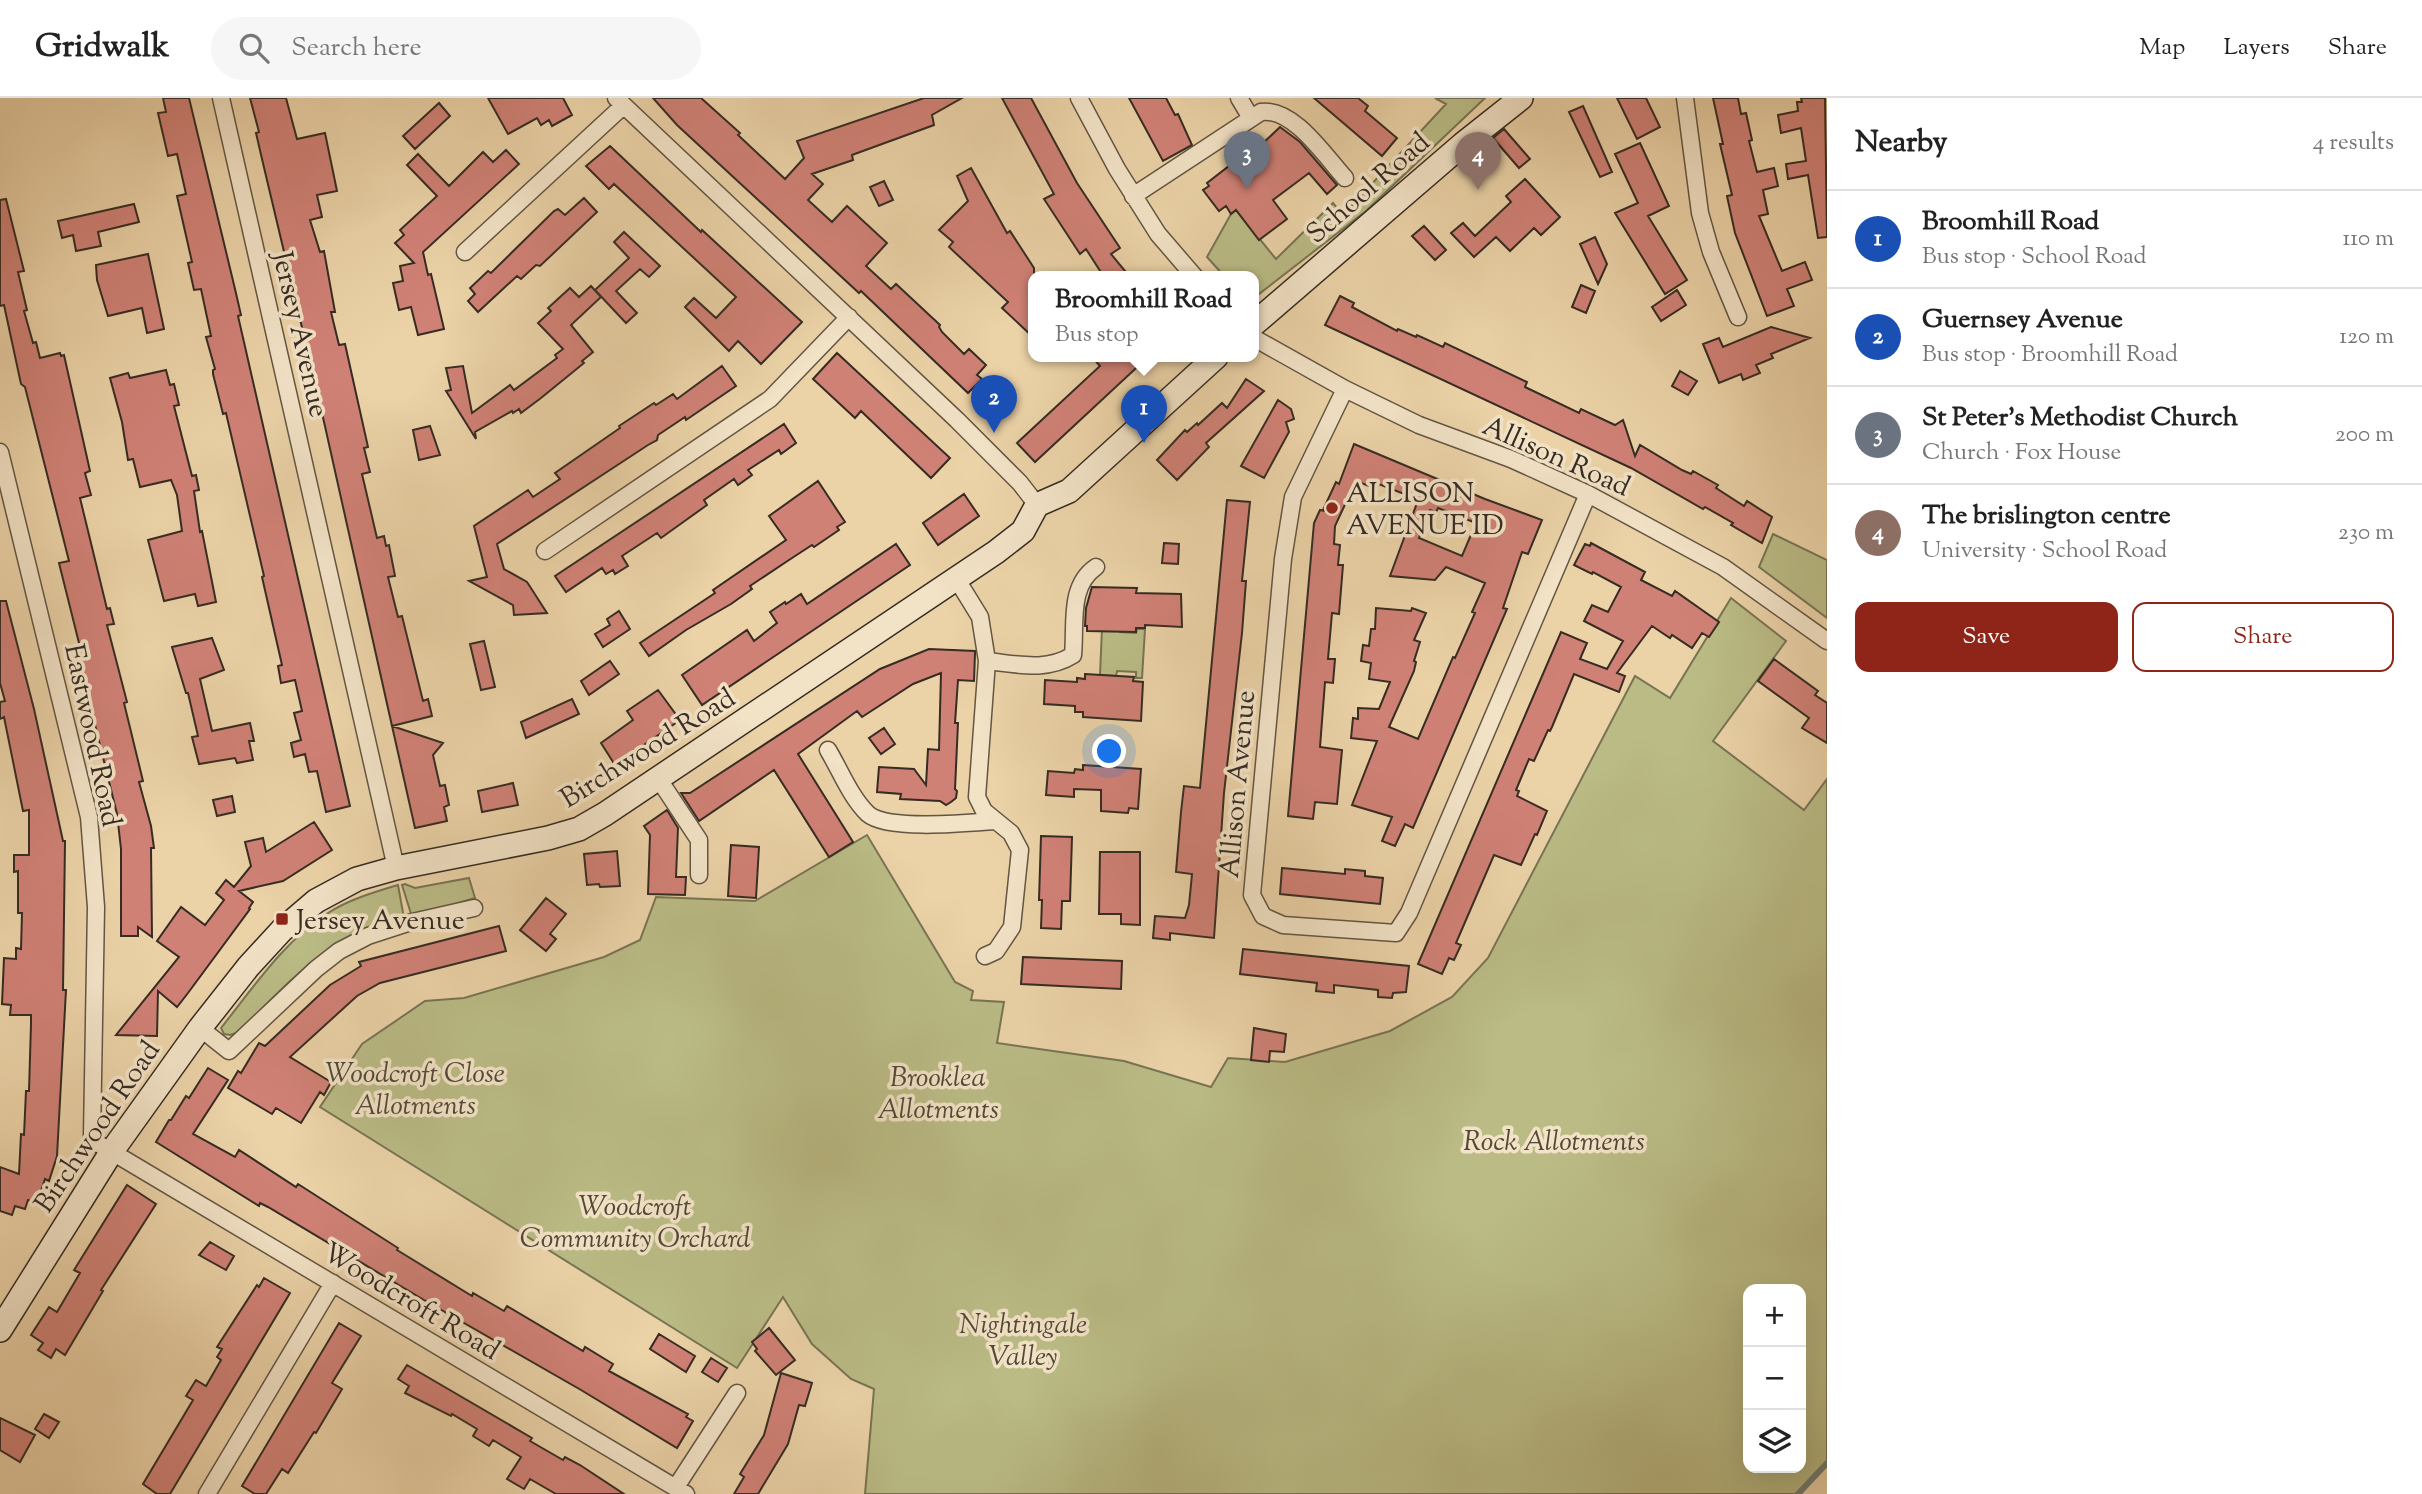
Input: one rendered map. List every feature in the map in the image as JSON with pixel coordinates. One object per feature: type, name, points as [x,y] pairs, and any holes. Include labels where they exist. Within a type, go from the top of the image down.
[{"type":"street","name":"Jersey Avenue","points":[[221,98],[397,868]]},
{"type":"street","points":[[1079,98],[1133,196],[1158,234],[1190,271]]},
{"type":"street","points":[[1239,98],[1251,118]]},
{"type":"street","name":"School Road","points":[[1259,320],[1463,144],[1521,98]]},
{"type":"street","points":[[1685,98],[1700,213],[1711,252],[1738,317]]},
{"type":"street","points":[[466,252],[619,102],[966,429],[1020,483],[1037,505],[1069,491],[1211,362]]},
{"type":"street","points":[[1133,196],[1251,118],[1270,110],[1297,124],[1345,178]]},
{"type":"street","points":[[545,551],[769,399],[849,317]]},
{"type":"street","name":"Allison Road","points":[[1259,341],[1345,389],[1419,425],[1511,459],[1588,494],[1723,567],[1827,641]]},
{"type":"street","name":"Allison Avenue","points":[[1345,389],[1293,498],[1283,559],[1252,895],[1263,916],[1283,925],[1395,933],[1409,913],[1588,494]]},
{"type":"street","name":"Eastwood Road","points":[[0,452],[89,817],[96,906],[92,1136],[97,1143],[111,1150]]},
{"type":"street","name":"Birchwood Road","points":[[0,1330],[111,1150],[200,1028],[248,967],[282,930],[316,901],[357,879],[397,868],[579,830],[996,552],[1023,531],[1037,505]]},
{"type":"street","points":[[987,661],[1033,666],[1059,663],[1073,655],[1076,595],[1086,574],[1096,567]]},
{"type":"street","points":[[956,578],[980,617],[987,661],[977,797],[984,811],[1011,833],[1020,850],[1012,927],[996,951],[985,956]]},
{"type":"street","points":[[828,750],[862,806],[881,822],[933,824],[995,821]]},
{"type":"street","points":[[658,778],[699,840],[699,874]]},
{"type":"street","name":"Birchwood Road","points":[[200,1028],[229,1051],[316,969],[339,951],[368,936],[408,923],[474,908]]},
{"type":"street","name":"Woodcroft Road","points":[[111,1150],[681,1490]]},
{"type":"street","points":[[207,1494],[333,1283]]},
{"type":"street","points":[[681,1490],[737,1392]]},
{"type":"green space","points":[[1435,98],[1485,98],[1366,211],[1259,294],[1259,271],[1220,271],[1207,257],[1231,214],[1236,210],[1276,259],[1333,203],[1343,215],[1446,104]]},
{"type":"green space","points":[[1773,534],[1827,560],[1827,618],[1759,567]]},
{"type":"green space","points":[[1731,598],[1786,641],[1713,741],[1804,810],[1827,779],[1827,1463],[1798,1494],[865,1494],[874,1389],[851,1379],[812,1344],[783,1297],[737,1368],[320,1107],[362,1044],[425,1001],[464,998],[604,957],[640,940],[656,897],[755,901],[867,835],[955,982],[973,991],[971,1000],[1004,1002],[997,1043],[1124,1061],[1211,1087],[1228,1058],[1285,1062],[1390,1031],[1452,997],[1488,958],[1635,676],[1670,698]]},
{"type":"green space","points":[[1102,628],[1120,628],[1120,632],[1136,633],[1137,629],[1145,629],[1142,678],[1136,678],[1136,672],[1117,671],[1116,676],[1100,675]]},
{"type":"green space","points":[[469,878],[475,898],[412,917],[402,885],[415,888]]},
{"type":"green space","points":[[398,885],[404,918],[360,931],[332,947],[290,981],[239,1032],[224,1034],[221,1028],[257,981],[283,951],[312,924],[344,904]]},
{"type":"building","points":[[163,98],[189,98],[241,315],[238,316],[350,806],[326,812],[317,771],[309,772],[305,754],[294,757],[291,743],[301,740],[294,713],[302,711],[295,680],[281,683],[278,666],[282,665],[262,577],[264,576],[226,413],[223,414],[213,374],[215,369],[206,337],[211,336],[201,289],[194,290],[188,263],[192,262],[177,196],[186,194],[177,154],[168,156],[158,113],[166,112]]},
{"type":"building","points":[[250,98],[286,98],[297,139],[325,133],[337,191],[317,195],[322,217],[310,220],[320,252],[324,251],[335,312],[331,312],[339,345],[345,344],[368,447],[364,448],[370,472],[362,474],[377,538],[384,536],[386,546],[389,545],[395,576],[388,577],[398,617],[402,616],[423,701],[428,699],[432,716],[392,726]]},
{"type":"building","points":[[488,98],[563,98],[572,115],[552,126],[549,120],[541,125],[537,118],[508,134]]},
{"type":"building","points":[[653,98],[701,98],[785,179],[804,158],[797,141],[924,98],[962,98],[932,115],[934,125],[852,155],[853,160],[812,174],[823,184],[808,200],[832,222],[847,206],[887,243],[866,266],[891,289],[896,284],[940,325],[942,332],[964,354],[969,349],[986,365],[977,375],[982,379],[968,393],[861,291],[859,293],[677,125]]},
{"type":"building","points":[[1002,98],[1031,98],[1077,183],[1120,248],[1111,254],[1125,271],[1100,271],[1086,249],[1080,254],[1044,199],[1054,194]]},
{"type":"building","points":[[1129,98],[1166,98],[1175,115],[1178,114],[1192,145],[1163,161]]},
{"type":"building","points":[[1314,98],[1358,98],[1368,106],[1365,111],[1397,138],[1382,156]]},
{"type":"building","points":[[1617,98],[1646,98],[1660,127],[1637,139]]},
{"type":"building","points":[[1713,98],[1738,98],[1741,114],[1746,113],[1752,140],[1749,141],[1757,172],[1774,168],[1778,186],[1763,190],[1768,214],[1759,216],[1782,271],[1805,262],[1812,280],[1787,289],[1794,306],[1767,316],[1735,233],[1727,196],[1732,195]]},
{"type":"building","points":[[1801,98],[1825,98],[1827,237],[1818,238],[1808,175],[1788,179],[1786,164],[1806,161],[1801,128],[1781,133],[1778,115],[1798,111],[1797,102],[1802,102]]},
{"type":"building","points":[[439,103],[450,116],[415,149],[403,136]]},
{"type":"building","points":[[1583,106],[1612,172],[1600,177],[1569,112]]},
{"type":"building","points":[[1280,127],[1300,142],[1337,185],[1327,194],[1309,173],[1273,200],[1287,219],[1259,240],[1236,210],[1231,214],[1226,206],[1219,211],[1203,190],[1209,186],[1207,183],[1234,162],[1228,153],[1252,135],[1260,146]]},
{"type":"building","points":[[1504,129],[1530,159],[1519,168],[1493,138]]},
{"type":"building","points":[[1640,143],[1669,206],[1648,216],[1687,280],[1665,294],[1615,213],[1638,203],[1615,154]]},
{"type":"building","points":[[610,146],[802,322],[761,364],[738,341],[729,351],[685,307],[694,298],[716,318],[736,297],[614,184],[609,189],[586,166]]},
{"type":"building","points":[[506,150],[519,164],[423,252],[444,329],[418,335],[411,307],[399,310],[393,283],[403,281],[400,266],[414,263],[395,243],[404,235],[400,230],[437,196],[407,165],[418,154],[449,186],[483,152],[493,162]]},
{"type":"building","points":[[971,168],[1007,233],[1010,231],[1034,268],[1034,271],[1028,271],[1028,332],[1002,308],[1008,302],[949,247],[953,242],[939,230],[968,201],[957,176]]},
{"type":"building","points":[[1525,179],[1560,217],[1541,235],[1534,228],[1510,251],[1496,237],[1474,257],[1451,233],[1463,223],[1475,236],[1511,202],[1506,196]]},
{"type":"building","points":[[884,181],[893,200],[879,206],[870,187]]},
{"type":"building","points":[[584,198],[597,212],[540,266],[536,265],[521,279],[517,276],[478,312],[468,301],[475,294],[470,288],[488,271],[491,273],[554,211],[558,209],[565,215]]},
{"type":"building","points":[[6,199],[24,271],[18,272],[27,310],[24,311],[33,343],[36,342],[40,358],[60,353],[61,356],[64,355],[90,471],[85,473],[91,495],[80,498],[107,609],[110,608],[114,624],[107,625],[127,702],[124,703],[143,781],[139,782],[154,848],[151,848],[152,937],[138,927],[138,936],[121,936],[121,849],[117,814],[77,652],[81,651],[59,563],[69,561],[25,387],[21,384],[4,305],[0,306],[0,200]]},
{"type":"building","points":[[134,204],[139,222],[98,232],[101,246],[76,251],[73,235],[62,238],[58,221]]},
{"type":"building","points":[[1424,226],[1446,250],[1435,260],[1412,236]]},
{"type":"building","points":[[624,232],[660,266],[649,277],[640,269],[616,291],[637,313],[626,323],[595,290],[629,258],[614,242]]},
{"type":"building","points":[[1595,237],[1607,264],[1598,284],[1580,244]]},
{"type":"building","points":[[148,254],[164,329],[147,333],[142,308],[108,316],[97,280],[96,265]]},
{"type":"building","points":[[1581,285],[1595,291],[1586,313],[1572,307]]},
{"type":"building","points":[[591,286],[601,297],[571,325],[593,352],[582,361],[584,363],[521,413],[519,409],[513,413],[512,411],[475,432],[476,439],[446,391],[451,390],[446,368],[463,366],[472,413],[510,385],[514,390],[557,358],[555,355],[563,349],[538,323],[551,311],[548,308],[570,288],[579,297]]},
{"type":"building","points":[[1677,290],[1686,305],[1661,321],[1652,307]]},
{"type":"building","points":[[1340,296],[1354,303],[1352,307],[1397,331],[1398,329],[1416,337],[1417,335],[1443,347],[1445,343],[1527,382],[1525,387],[1579,413],[1581,409],[1615,425],[1623,420],[1635,456],[1640,445],[1682,470],[1691,474],[1693,471],[1718,485],[1716,488],[1744,506],[1747,501],[1772,517],[1762,543],[1731,525],[1733,523],[1631,468],[1325,325]]},
{"type":"building","points":[[1771,327],[1810,338],[1771,354],[1773,358],[1756,365],[1760,373],[1743,380],[1741,374],[1719,383],[1703,344],[1719,338],[1723,347]]},
{"type":"building","points":[[837,353],[950,458],[931,478],[861,411],[855,418],[813,379]]},
{"type":"building","points":[[1096,362],[1143,362],[1035,462],[1017,443],[1100,366]]},
{"type":"building","points":[[722,366],[736,386],[686,420],[685,417],[658,435],[657,440],[497,544],[504,569],[527,582],[547,613],[514,615],[513,605],[469,581],[487,577],[474,526],[528,490],[533,497],[560,479],[555,473],[620,428],[619,426],[673,394],[677,399]]},
{"type":"building","points":[[166,370],[170,385],[174,384],[179,405],[174,406],[192,476],[196,475],[199,490],[194,491],[200,532],[202,531],[216,602],[198,606],[195,594],[164,601],[148,540],[182,531],[177,495],[171,480],[140,487],[133,459],[128,460],[122,422],[110,378],[128,373],[130,378]]},
{"type":"building","points":[[1680,371],[1697,381],[1688,395],[1672,386]]},
{"type":"building","points":[[1246,379],[1264,391],[1206,443],[1209,447],[1177,480],[1157,460],[1185,430],[1187,432],[1197,423],[1198,425],[1222,403],[1227,408]]},
{"type":"building","points":[[1278,400],[1291,409],[1294,419],[1286,422],[1289,432],[1264,478],[1241,466]]},
{"type":"building","points":[[784,424],[796,443],[781,454],[779,450],[748,470],[752,475],[738,485],[734,479],[704,500],[707,505],[661,538],[657,533],[622,556],[628,566],[615,574],[613,570],[606,574],[602,568],[566,592],[555,576]]},
{"type":"building","points":[[430,426],[440,455],[419,460],[413,430]]},
{"type":"building","points":[[1354,444],[1542,520],[1528,554],[1522,552],[1503,608],[1507,609],[1413,828],[1405,824],[1395,846],[1382,841],[1392,817],[1352,805],[1377,741],[1351,738],[1353,718],[1358,719],[1358,708],[1379,709],[1390,682],[1369,679],[1371,663],[1361,661],[1363,645],[1369,646],[1371,629],[1375,629],[1376,608],[1411,611],[1412,608],[1426,613],[1414,640],[1420,642],[1414,671],[1389,727],[1418,739],[1475,613],[1472,612],[1485,583],[1446,567],[1435,580],[1390,576],[1417,503],[1405,498],[1407,495],[1371,481],[1369,486],[1356,481],[1335,526],[1334,544],[1340,545],[1338,565],[1343,565],[1339,614],[1332,613],[1328,659],[1335,659],[1333,683],[1325,682],[1320,747],[1342,750],[1337,804],[1315,802],[1313,819],[1288,816],[1314,523],[1320,510],[1325,511],[1323,510],[1336,482],[1339,484]],"holes":[[[1438,508],[1476,523],[1462,556],[1419,538],[1430,510],[1436,512]]]},
{"type":"building","points":[[818,481],[845,522],[837,527],[839,530],[789,560],[750,586],[752,589],[731,604],[686,630],[649,656],[640,643],[715,593],[713,590],[786,540],[769,516]]},
{"type":"building","points":[[964,494],[979,516],[938,545],[923,523]]},
{"type":"building","points":[[1227,500],[1250,502],[1242,581],[1246,581],[1242,633],[1224,793],[1214,938],[1170,933],[1170,940],[1153,938],[1155,916],[1185,918],[1189,905],[1192,874],[1176,872],[1181,812],[1184,786],[1200,788]]},
{"type":"building","points":[[1164,543],[1179,544],[1178,564],[1162,563]]},
{"type":"building","points":[[1591,543],[1645,572],[1641,580],[1672,596],[1675,591],[1719,622],[1709,637],[1702,633],[1692,648],[1652,626],[1617,673],[1625,676],[1619,692],[1574,674],[1550,731],[1548,730],[1534,761],[1529,759],[1516,790],[1519,791],[1517,796],[1547,811],[1537,835],[1535,834],[1521,865],[1494,855],[1456,943],[1461,945],[1454,960],[1449,958],[1442,974],[1418,964],[1561,632],[1587,643],[1580,659],[1607,669],[1623,641],[1584,621],[1592,605],[1608,612],[1621,587],[1574,565],[1585,544],[1590,546]]},
{"type":"building","points":[[896,544],[910,565],[702,705],[682,675],[747,630],[754,641],[777,623],[770,612],[801,594],[807,604]]},
{"type":"building","points":[[1092,587],[1137,588],[1136,593],[1181,594],[1182,627],[1145,625],[1145,628],[1136,628],[1136,632],[1087,631],[1086,608]]},
{"type":"building","points":[[0,601],[6,601],[65,841],[63,990],[66,990],[57,1156],[49,1181],[45,1179],[37,1203],[28,1200],[25,1209],[15,1206],[12,1215],[0,1211],[0,1167],[19,1174],[26,1091],[29,1091],[31,1015],[10,1015],[11,1005],[2,1004],[4,958],[16,959],[16,948],[21,949],[22,913],[18,913],[18,871],[14,872],[14,855],[29,855],[29,810],[23,811],[4,717],[0,719],[0,702],[5,701],[0,683]]},
{"type":"building","points":[[619,611],[630,629],[603,647],[595,634],[610,625],[607,619]]},
{"type":"building","points":[[212,638],[224,670],[200,679],[212,731],[250,723],[254,741],[249,741],[253,760],[237,763],[235,758],[199,764],[192,737],[198,736],[188,693],[172,647]]},
{"type":"building","points":[[484,641],[495,687],[481,690],[470,644]]},
{"type":"building","points":[[929,649],[975,651],[974,681],[958,680],[955,723],[958,723],[957,791],[956,798],[951,802],[946,805],[940,801],[900,799],[901,794],[877,792],[879,767],[914,769],[926,785],[928,749],[939,750],[941,673],[913,684],[862,717],[857,711],[798,754],[853,842],[829,857],[774,770],[699,821],[681,793],[690,793],[880,669]]},
{"type":"building","points":[[1774,659],[1818,691],[1815,695],[1827,703],[1827,743],[1802,728],[1809,718],[1758,681]]},
{"type":"building","points":[[610,661],[619,674],[589,695],[581,681]]},
{"type":"building","points":[[1085,674],[1134,677],[1133,681],[1143,682],[1141,721],[1083,717],[1083,712],[1075,712],[1075,706],[1044,704],[1045,680],[1077,682],[1077,678],[1085,679]]},
{"type":"building","points":[[658,690],[680,720],[615,765],[601,743],[633,720],[627,711]]},
{"type":"building","points":[[572,699],[579,714],[526,738],[521,722]]},
{"type":"building","points":[[392,726],[443,743],[433,755],[440,786],[445,785],[449,805],[444,807],[447,821],[415,828]]},
{"type":"building","points":[[884,728],[895,744],[881,754],[869,738]]},
{"type":"building","points":[[1083,765],[1141,769],[1138,809],[1129,808],[1128,813],[1101,811],[1101,790],[1074,789],[1074,797],[1046,795],[1048,771],[1074,773],[1075,769],[1083,770]]},
{"type":"building","points":[[513,783],[518,805],[482,812],[478,791]]},
{"type":"building","points":[[232,796],[235,812],[217,816],[213,800]]},
{"type":"building","points":[[667,810],[678,828],[676,877],[686,877],[685,895],[648,894],[650,835],[644,826]]},
{"type":"building","points":[[314,822],[332,850],[283,881],[239,891],[253,902],[250,909],[177,1007],[158,991],[157,1036],[116,1035],[179,957],[157,941],[181,907],[205,925],[224,900],[216,893],[226,880],[234,887],[251,866],[245,842],[263,838],[266,852]]},
{"type":"building","points":[[1041,836],[1072,837],[1070,901],[1062,901],[1061,929],[1041,928]]},
{"type":"building","points":[[731,845],[759,847],[756,898],[728,896]]},
{"type":"building","points":[[617,851],[620,886],[587,885],[584,854]]},
{"type":"building","points":[[1100,852],[1140,852],[1140,925],[1121,924],[1121,914],[1099,914]]},
{"type":"building","points":[[1282,868],[1345,874],[1345,869],[1365,871],[1365,876],[1383,878],[1380,904],[1280,894]]},
{"type":"building","points":[[546,898],[566,914],[550,934],[556,939],[546,951],[520,930]]},
{"type":"building","points":[[499,926],[506,951],[380,983],[357,996],[290,1057],[331,1082],[324,1095],[320,1092],[301,1123],[276,1108],[272,1114],[228,1088],[238,1071],[241,1073],[259,1043],[265,1046],[330,985],[361,966],[359,962]]},
{"type":"building","points":[[1243,949],[1409,966],[1406,992],[1393,993],[1392,998],[1378,997],[1378,990],[1334,985],[1334,993],[1316,991],[1317,983],[1240,974]]},
{"type":"building","points":[[1023,957],[1122,961],[1121,989],[1021,984]]},
{"type":"building","points":[[1254,1028],[1286,1034],[1284,1052],[1270,1051],[1269,1062],[1251,1060]]},
{"type":"building","points":[[208,1068],[228,1080],[193,1134],[235,1157],[239,1150],[296,1187],[298,1184],[472,1296],[473,1293],[504,1311],[507,1306],[583,1351],[585,1347],[613,1364],[609,1371],[688,1414],[686,1417],[693,1421],[677,1448],[268,1207],[260,1203],[259,1206],[156,1142]]},
{"type":"building","points":[[127,1185],[156,1204],[101,1290],[103,1291],[65,1355],[56,1349],[51,1358],[38,1350],[43,1343],[31,1335],[49,1307],[57,1312],[80,1273],[74,1270]]},
{"type":"building","points":[[210,1242],[234,1256],[226,1270],[199,1255]]},
{"type":"building","points":[[264,1278],[290,1293],[170,1494],[157,1494],[143,1484],[193,1400],[186,1396],[196,1380],[206,1386],[221,1360],[217,1357],[222,1349],[217,1347]]},
{"type":"building","points":[[339,1323],[361,1336],[332,1383],[342,1389],[288,1473],[282,1469],[266,1494],[255,1494],[242,1486]]},
{"type":"building","points":[[769,1328],[795,1360],[776,1375],[755,1351],[757,1349],[752,1342]]},
{"type":"building","points":[[659,1334],[695,1356],[686,1372],[650,1349]]},
{"type":"building","points":[[711,1358],[727,1368],[718,1382],[702,1372]]},
{"type":"building","points":[[407,1365],[532,1438],[530,1441],[563,1460],[565,1457],[580,1465],[624,1494],[556,1494],[530,1479],[524,1489],[507,1479],[521,1457],[493,1440],[489,1446],[473,1436],[477,1429],[452,1414],[451,1416],[405,1393],[409,1386],[398,1379]]},
{"type":"building","points":[[781,1373],[812,1383],[805,1406],[799,1405],[788,1444],[758,1494],[734,1494],[744,1477],[740,1474],[764,1435]]},
{"type":"building","points":[[44,1414],[59,1422],[49,1438],[35,1429]]},
{"type":"building","points":[[0,1418],[35,1435],[20,1462],[0,1450]]},
{"type":"waterway","points":[[1798,1494],[1827,1463]]},
{"type":"place","name":"St Peter's Methodist Church","points":[[1247,189]]},
{"type":"place","name":"The brislington centre","points":[[1478,190]]},
{"type":"place","name":"Guernsey Avenue","points":[[994,433]]},
{"type":"place","name":"Broomhill Road","points":[[1144,443]]},
{"type":"place","name":"ALLISON AVENUE ID","points":[[1332,508]]},
{"type":"place","name":"Jersey Avenue","points":[[282,919]]},
{"type":"park label","name":"Woodcroft Close Allotments","points":[[415,1088]]},
{"type":"park label","name":"Brooklea Allotments","points":[[938,1092]]},
{"type":"park label","name":"Rock Allotments","points":[[1554,1140]]},
{"type":"park label","name":"Woodcroft Community Orchard","points":[[635,1221]]},
{"type":"park label","name":"Nightingale Valley","points":[[1023,1339]]}]
